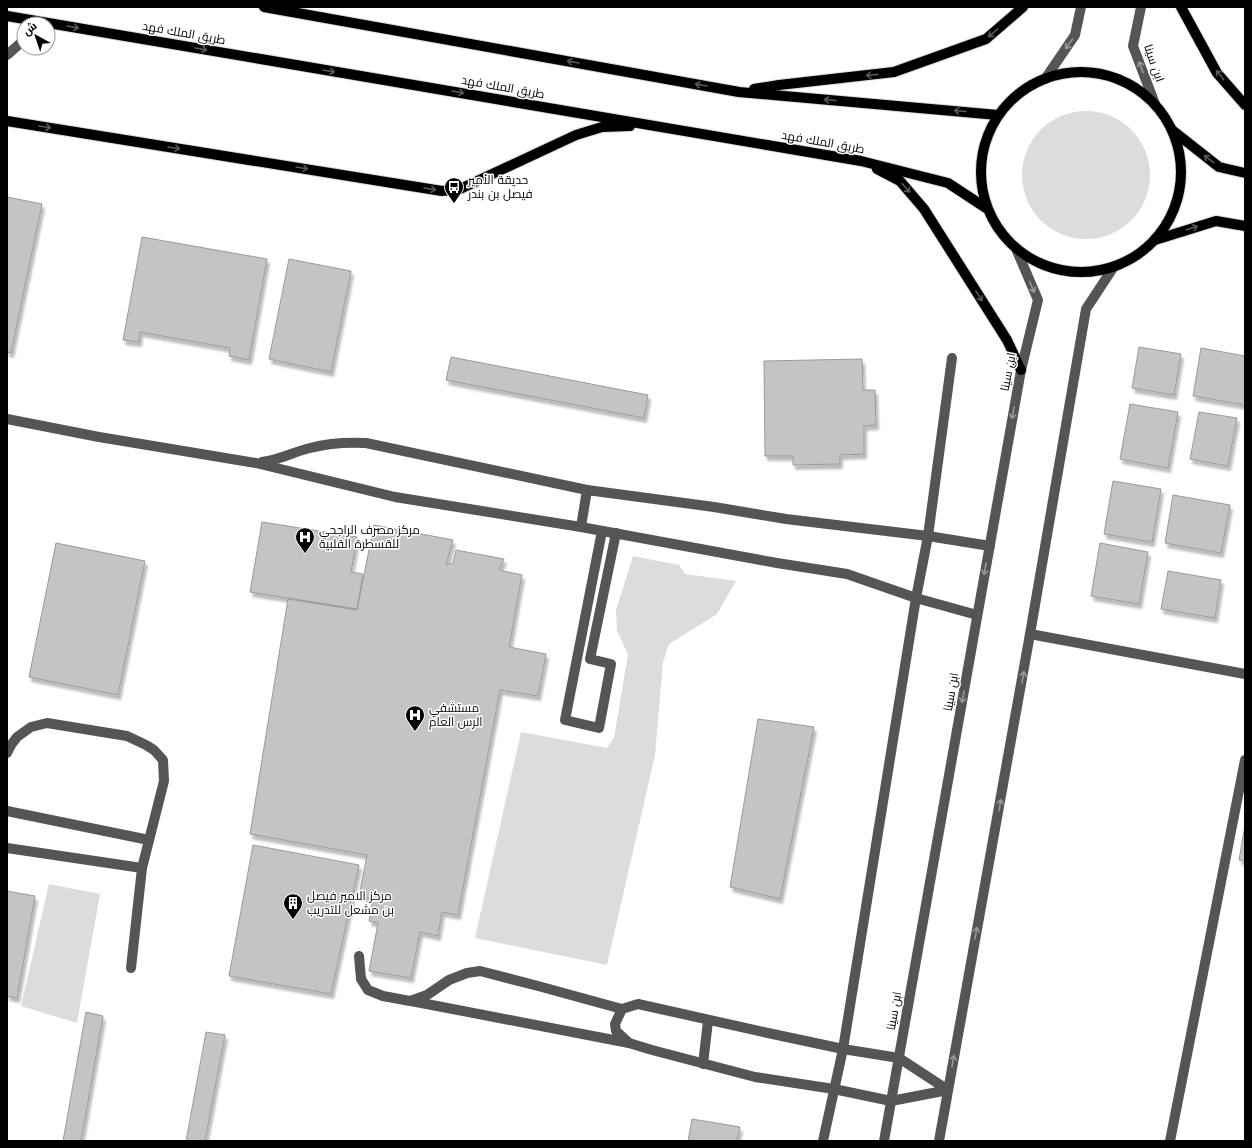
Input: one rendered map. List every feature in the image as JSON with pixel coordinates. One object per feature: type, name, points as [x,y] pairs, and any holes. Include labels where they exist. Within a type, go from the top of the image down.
[{"type":"main road","points":[[264,7],[739,92],[998,115]]},
{"type":"main road","points":[[739,92],[779,85],[894,72],[986,39],[1023,7]]},
{"type":"main road","points":[[1181,7],[1217,72],[1245,105]]},
{"type":"main road","name":"طريق الملك فهد","points":[[56,25],[861,161],[948,183],[986,208]]},
{"type":"main road","points":[[1074,72],[1104,74],[1132,85],[1155,104],[1172,130],[1180,158],[1180,188],[1172,216],[1154,240],[1136,257],[1113,268],[1080,273],[1047,267],[1017,251],[999,232],[986,208],[980,176],[984,144],[998,115],[1019,93],[1044,79],[1074,72]]},
{"type":"main road","points":[[7,121],[442,191],[460,189],[576,135],[602,127],[649,125]]},
{"type":"main road","points":[[1172,130],[1219,166],[1245,173]]},
{"type":"main road","points":[[861,161],[900,181],[924,209],[1007,340],[1021,370]]},
{"type":"main road","points":[[1154,240],[1216,221],[1245,226]]},
{"type":"street","points":[[1044,79],[1075,35],[1081,7]]},
{"type":"street","name":"ابن سينا","points":[[1141,7],[1133,46],[1155,104]]},
{"type":"street","points":[[7,55],[16,47]]},
{"type":"street","name":"ابن سينا","points":[[884,1141],[1021,370],[1038,300],[1017,251]]},
{"type":"street","points":[[939,1141],[1030,634],[1086,309],[1113,268]]},
{"type":"street","points":[[823,1141],[843,1049],[916,598],[928,536],[952,358]]},
{"type":"street","points":[[7,419],[99,437],[256,463],[395,497],[581,526],[777,563],[847,574],[916,598],[977,615]]},
{"type":"street","points":[[256,463],[276,460],[309,448],[344,442],[366,444],[587,490],[714,507],[786,519],[928,536],[990,546]]},
{"type":"street","points":[[581,526],[587,490]]},
{"type":"street","points":[[602,530],[565,720],[599,728],[611,664],[590,659],[616,533]]},
{"type":"street","points":[[1030,634],[1245,674]]},
{"type":"street","points":[[7,753],[10,745],[17,737],[31,727],[47,723],[128,736],[154,750],[162,760],[164,781],[142,868],[131,968]]},
{"type":"street","points":[[1170,1141],[1245,760]]},
{"type":"street","points":[[7,811],[149,840]]},
{"type":"street","points":[[7,848],[142,868]]},
{"type":"street","points":[[359,956],[361,978],[368,990],[382,996],[629,1043],[755,1077],[834,1089],[891,1101],[948,1090]]},
{"type":"street","points":[[410,1001],[428,996],[449,980],[467,973],[480,971],[622,1009],[638,1004],[708,1021],[843,1049],[899,1058],[948,1090]]},
{"type":"street","points":[[622,1009],[615,1024],[616,1031],[629,1043]]},
{"type":"street","points":[[703,1064],[708,1021]]},
{"type":"shaded area","points":[[1086,111],[1098,112],[1110,116],[1131,130],[1145,151],[1149,163],[1149,187],[1145,199],[1131,220],[1110,234],[1098,238],[1086,239],[1074,238],[1062,234],[1041,220],[1027,199],[1023,187],[1022,175],[1023,163],[1027,151],[1041,130],[1062,116],[1074,112]]},
{"type":"shaded area","points":[[633,556],[679,565],[685,574],[736,581],[717,614],[669,644],[663,662],[655,755],[607,965],[475,938],[521,732],[607,748],[614,738],[628,654],[617,631],[616,610]]},
{"type":"shaded area","points":[[49,884],[100,894],[77,1023],[21,1006]]},
{"type":"building","points":[[7,197],[42,204],[11,353],[7,352]]},
{"type":"building","points":[[142,237],[267,259],[249,360],[229,356],[230,348],[140,332],[139,342],[123,340]]},
{"type":"building","points":[[289,259],[351,271],[331,372],[269,359]]},
{"type":"building","points":[[1139,347],[1181,354],[1174,395],[1132,388]]},
{"type":"building","points":[[1201,348],[1245,356],[1245,405],[1193,396]]},
{"type":"building","points":[[451,357],[648,395],[644,418],[446,380]]},
{"type":"building","points":[[862,359],[863,390],[875,390],[876,425],[864,426],[864,454],[840,455],[840,464],[793,465],[793,456],[765,456],[764,361]]},
{"type":"building","points":[[1130,404],[1178,412],[1168,468],[1120,459]]},
{"type":"building","points":[[1199,412],[1237,418],[1228,466],[1190,459]]},
{"type":"building","points":[[1113,481],[1161,489],[1152,542],[1104,534]]},
{"type":"building","points":[[1173,495],[1230,505],[1221,553],[1165,543]]},
{"type":"building","name":"مركز مصرف الراجحي للقسطرة القلبية","points":[[262,522],[357,537],[351,572],[363,574],[357,609],[250,592]]},
{"type":"building","points":[[374,525],[453,540],[446,565],[453,563],[456,550],[504,559],[499,570],[522,575],[509,647],[546,654],[538,696],[500,690],[458,915],[442,912],[438,936],[420,932],[411,978],[369,971],[378,923],[369,921],[373,899],[359,896],[367,855],[250,834],[288,599],[357,610]]},
{"type":"building","points":[[56,543],[145,561],[118,695],[29,677]]},
{"type":"building","points":[[1100,543],[1148,552],[1139,604],[1091,596]]},
{"type":"building","points":[[1168,571],[1221,580],[1215,618],[1161,609]]},
{"type":"building","points":[[758,719],[814,727],[780,899],[730,887]]},
{"type":"building","points":[[1245,825],[1245,861],[1239,860]]},
{"type":"building","name":"مركز الامير فيصل بن مشعل للتدريب","points":[[253,845],[359,865],[331,994],[229,976]]},
{"type":"building","points":[[7,891],[35,896],[17,998],[7,996]]},
{"type":"building","points":[[86,1012],[103,1016],[81,1141],[63,1141]]},
{"type":"building","points":[[206,1032],[225,1035],[205,1141],[186,1141]]},
{"type":"building","points":[[692,1119],[740,1127],[737,1141],[688,1141]]},
{"type":"place","name":"حديقة الأمير فيصل بن بندر","points":[[454,204]]},
{"type":"place","name":"مركز مصرف الراجحي للقسطرة القلبية","points":[[305,554]]},
{"type":"place","name":"مستشفي الرس العام","points":[[415,732]]},
{"type":"place","name":"مركز الامير فيصل بن مشعل للتدريب","points":[[293,920]]}]
